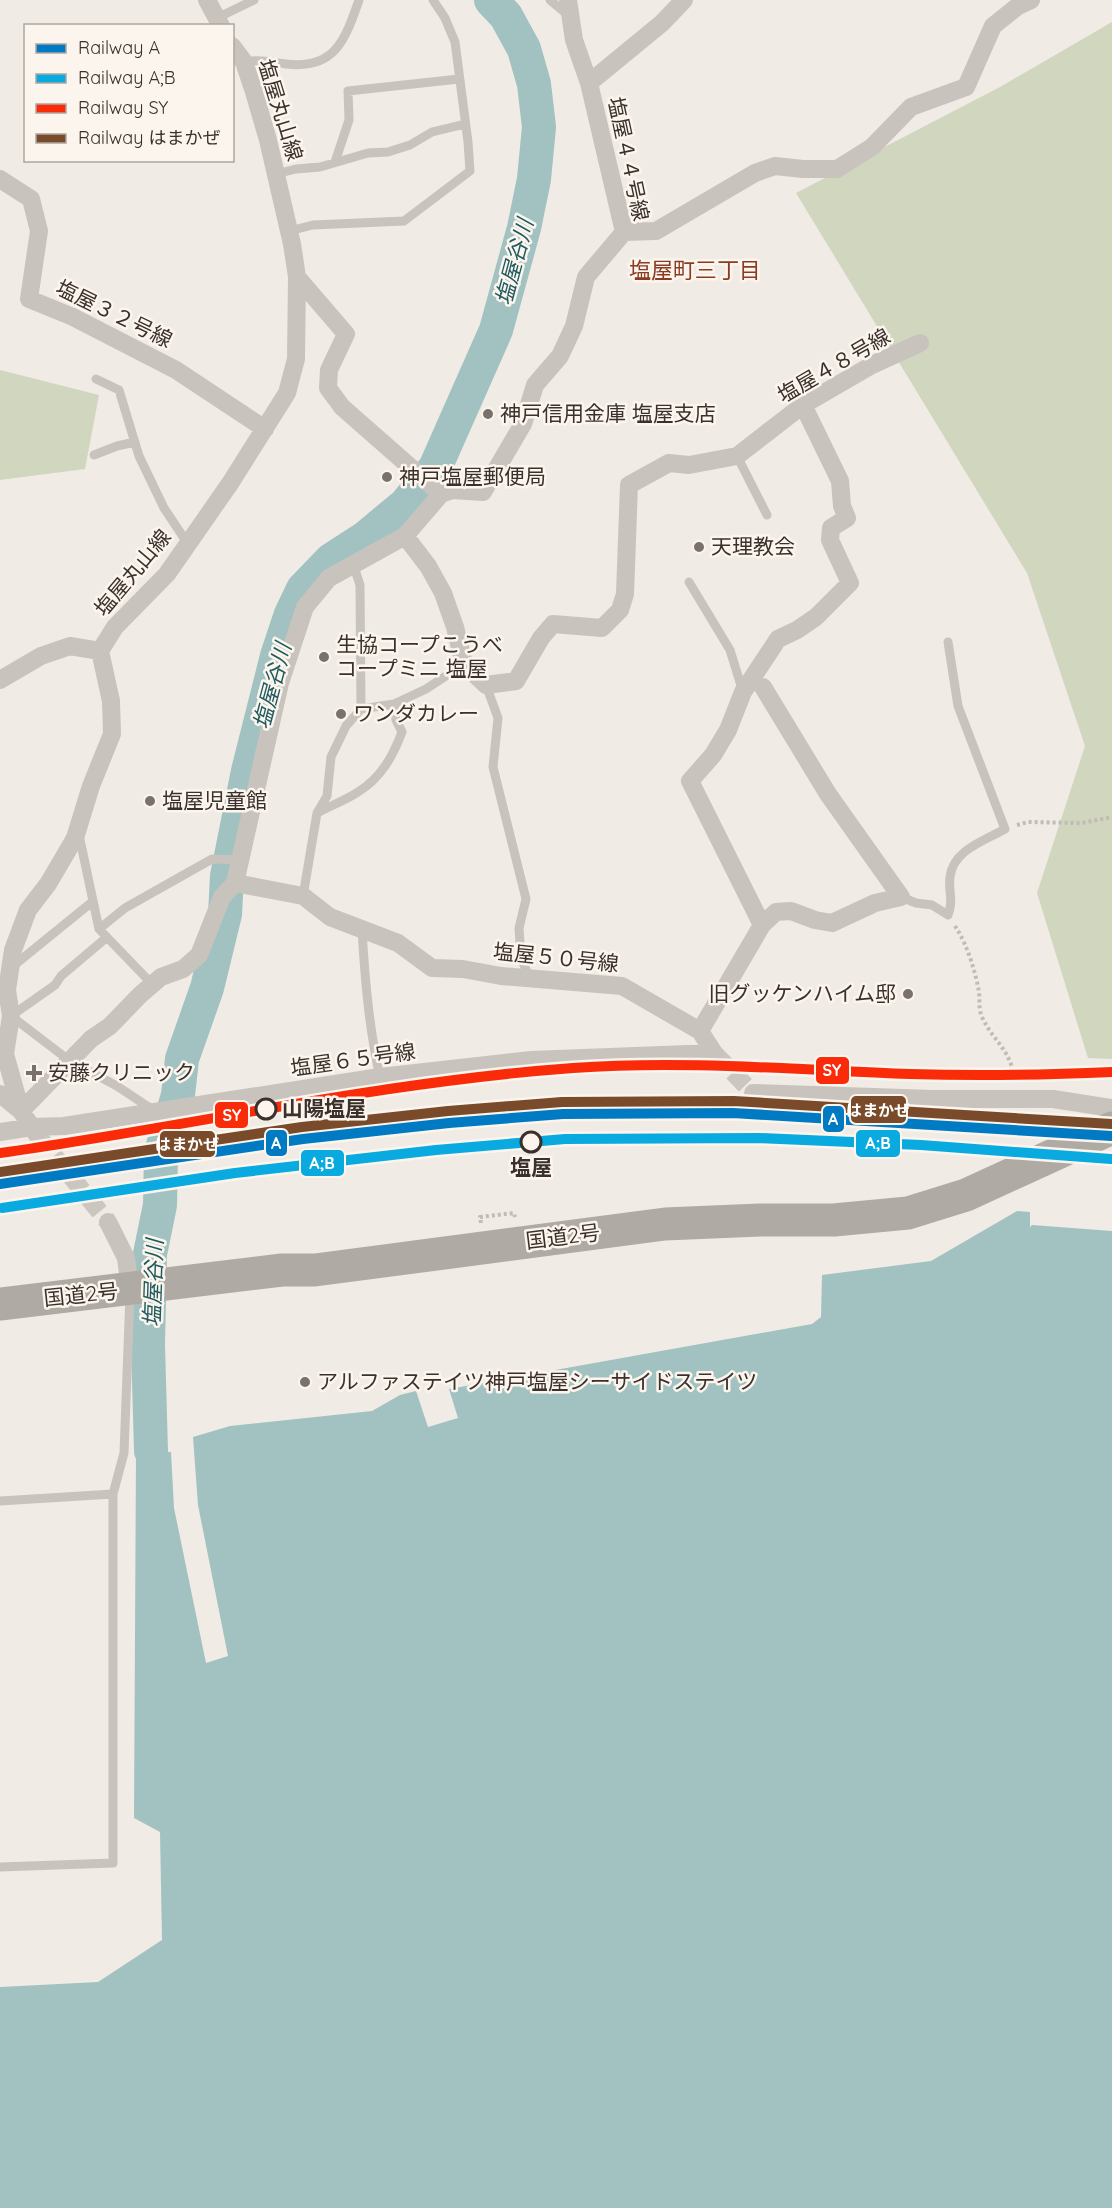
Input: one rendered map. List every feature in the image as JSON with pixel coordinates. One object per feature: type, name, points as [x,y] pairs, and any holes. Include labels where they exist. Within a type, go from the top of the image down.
[{"type":"highway","name":"国道2号","points":[[0,1304],[282,1270],[315,1270],[664,1224],[834,1220],[888,1216],[940,1204],[1112,1128]]},
{"type":"street","points":[[207,0],[219,22]]},
{"type":"street","points":[[589,83],[662,23],[684,0]]},
{"type":"street","points":[[624,232],[656,231],[755,173],[775,166],[837,169],[872,147],[911,107],[966,87],[993,26],[1018,6],[1031,0]]},
{"type":"street","name":"塩屋４４号線","points":[[438,491],[483,492],[523,424],[536,385],[560,356],[574,326],[586,277],[624,232],[589,83],[574,40],[569,8]]},
{"type":"street","name":"塩屋丸山線","points":[[34,1131],[21,1111],[5,1054],[11,1016],[7,990],[10,968],[13,950],[28,910],[48,884],[75,838],[91,786],[112,734],[111,701],[100,651],[115,627],[167,574],[188,544],[287,393],[296,359],[297,277],[289,231],[265,131],[244,62],[234,49]]},
{"type":"street","name":"塩屋３２号線","points":[[0,179],[32,199],[39,231],[29,299],[73,317],[176,370],[265,429]]},
{"type":"street","points":[[0,1094],[21,1111],[91,1039],[110,1026],[161,977],[183,969],[199,955],[230,889],[233,860],[280,683],[305,608],[328,578],[387,548],[405,536],[438,491],[342,407],[328,388],[329,370],[346,334],[297,277]]},
{"type":"street","name":"塩屋４８号線","points":[[486,685],[516,681],[541,639],[553,624],[602,628],[620,610],[625,594],[629,485],[669,463],[689,465],[738,456],[803,405],[872,365],[920,343]]},
{"type":"street","points":[[762,925],[690,781],[712,755],[728,730],[743,692],[778,639],[816,617],[850,583],[830,540],[831,528],[847,518],[842,506],[840,481],[803,405]]},
{"type":"street","points":[[405,536],[428,566],[443,593],[455,627],[464,664],[486,685]]},
{"type":"street","points":[[0,680],[41,656],[70,646],[100,651]]},
{"type":"street","points":[[700,1031],[762,925],[776,912],[791,911],[815,920],[832,923],[875,903],[901,897],[828,794],[763,687]]},
{"type":"street","name":"塩屋５０号線","points":[[230,889],[303,896],[330,917],[398,943],[432,968],[463,969],[501,976],[622,986],[700,1031]]},
{"type":"street","name":"塩屋６５号線","points":[[0,1132],[34,1131],[380,1077],[531,1060],[714,1053],[700,1031]]},
{"type":"street","points":[[753,1093],[1053,1099],[1112,1108]]},
{"type":"street","points":[[108,1222],[126,1258],[145,1287]]},
{"type":"lane","points":[[219,22],[254,0]]},
{"type":"lane","points":[[244,62],[253,60],[297,65],[314,64],[333,54],[359,0]]},
{"type":"lane","points":[[289,231],[314,225],[404,221],[470,171],[455,42],[445,18],[432,0]]},
{"type":"lane","points":[[550,0],[569,8]]},
{"type":"lane","points":[[335,162],[349,120],[348,91],[459,79]]},
{"type":"lane","points":[[276,174],[368,153],[388,152],[410,145],[432,132],[465,124]]},
{"type":"lane","points":[[96,379],[119,390],[139,456],[164,508],[188,544]]},
{"type":"lane","points":[[94,455],[135,442]]},
{"type":"lane","points":[[738,456],[767,515]]},
{"type":"lane","points":[[353,564],[360,585],[361,709]]},
{"type":"lane","points":[[689,582],[730,650],[743,692]]},
{"type":"lane","points":[[901,897],[916,903],[932,905],[948,915],[952,904],[950,876],[962,852],[1005,829],[958,706],[948,642]]},
{"type":"lane","points":[[303,896],[317,813],[327,796],[331,757],[346,726],[361,709],[394,704],[426,689],[464,664]]},
{"type":"lane","points":[[486,685],[498,718],[493,767],[526,899],[519,928],[521,958],[530,979]]},
{"type":"lane","points":[[317,813],[358,792],[378,775],[394,755],[402,732],[396,720],[394,704]]},
{"type":"lane","points":[[78,829],[99,929],[105,938],[153,985]]},
{"type":"lane","points":[[99,929],[125,908],[212,859],[233,860]]},
{"type":"lane","points":[[10,968],[92,902]]},
{"type":"lane","points":[[362,930],[366,998],[372,1043],[380,1077]]},
{"type":"lane","points":[[105,938],[61,976],[55,985],[11,1016],[70,1061],[117,1086],[155,1111]]},
{"type":"lane","points":[[0,1867],[113,1863],[113,1494],[124,1453],[145,1287]]},
{"type":"lane","points":[[0,1501],[113,1494]]},
{"type":"path","points":[[1005,829],[1028,822],[1082,823],[1112,817]]},
{"type":"path","points":[[948,915],[962,937],[979,993],[982,1019],[1002,1046],[1013,1066],[1014,1099]]},
{"type":"path","points":[[480,1217],[514,1213],[515,1217]]},
{"type":"green space","points":[[1112,22],[1112,1059],[1088,1058],[1037,893],[1085,746],[1027,573],[796,193],[1000,87]]},
{"type":"green space","points":[[0,370],[99,395],[85,469],[0,480]]},
{"type":"water","points":[[1017,1211],[1030,1212],[1030,1227],[1032,1225],[1112,1231],[1112,2208],[0,2208],[0,1987],[98,1982],[162,1940],[160,1832],[134,1818],[136,1453],[171,1452],[174,1508],[206,1663],[228,1656],[198,1505],[193,1437],[230,1426],[372,1411],[400,1395],[416,1391],[428,1427],[458,1418],[449,1389],[812,1324],[821,1317],[822,1275],[931,1261]]},
{"type":"waterway","name":"塩屋谷川","points":[[151,1451],[148,1345],[150,1254],[160,1205],[161,1152],[178,1095],[182,1059],[207,988],[225,914],[227,876],[248,771],[277,656],[291,614],[303,589],[331,560],[365,538],[406,504],[435,468],[496,330],[524,228],[534,179],[539,127],[534,84],[524,49],[506,16],[491,0]]},
{"type":"tunnel","points":[[714,1053],[753,1093]]},
{"type":"tunnel","points":[[37,1135],[108,1222]]},
{"type":"rail line","name":"SY","points":[[0,1153],[429,1083],[573,1068],[699,1065],[960,1075],[1112,1072]]},
{"type":"rail line","name":"はまかぜ","points":[[0,1172],[302,1127],[448,1111],[562,1102],[734,1101],[1112,1124]]},
{"type":"rail line","name":"A","points":[[0,1184],[303,1139],[449,1123],[563,1114],[733,1113],[1112,1136]]},
{"type":"rail line","name":"A;B","points":[[2,1208],[235,1173],[436,1150],[565,1139],[759,1138],[921,1145],[1111,1159]]},
{"type":"place","name":"神戸信用金庫 塩屋支店","points":[[488,414]]},
{"type":"place","name":"神戸塩屋郵便局","points":[[387,477]]},
{"type":"place","name":"天理教会","points":[[699,547]]},
{"type":"place","name":"生協コープこうべ コープミニ 塩屋","points":[[324,657]]},
{"type":"place","name":"ワンダカレー","points":[[341,714]]},
{"type":"place","name":"塩屋児童館","points":[[150,801]]},
{"type":"place","name":"旧グッケンハイム邸","points":[[908,994]]},
{"type":"place","name":"安藤クリニック","points":[[34,1073]]},
{"type":"place","name":"山陽塩屋","points":[[266,1109]]},
{"type":"place","name":"塩屋","points":[[531,1142]]},
{"type":"place","name":"アルファステイツ神戸塩屋シーサイドステイツ","points":[[305,1382]]},
{"type":"district","name":"塩屋町三丁目","points":[[695,270]]}]
